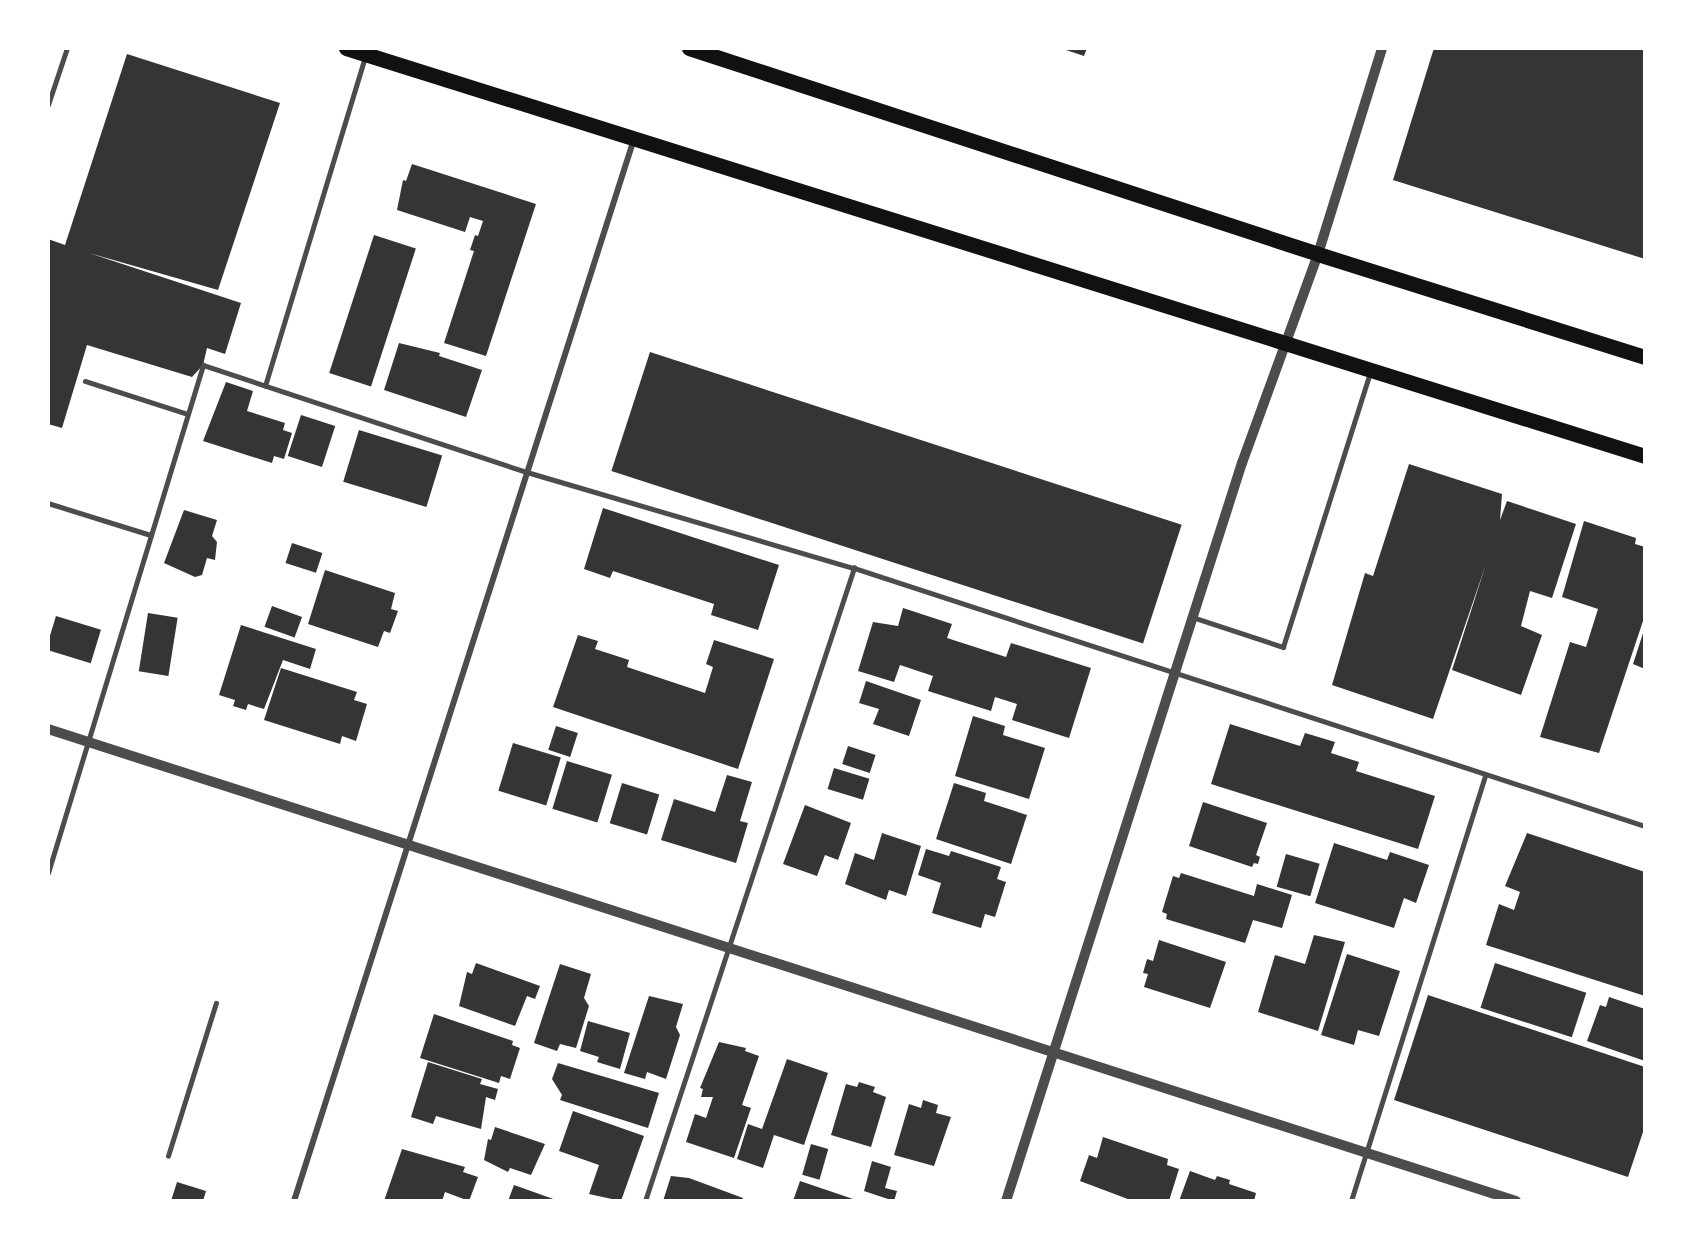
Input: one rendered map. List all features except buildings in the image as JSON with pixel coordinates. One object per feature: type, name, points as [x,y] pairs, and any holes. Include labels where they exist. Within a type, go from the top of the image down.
[{"type":"main road","points":[[346,48],[635,136],[1285,345],[1645,456]]},
{"type":"main road","points":[[689,48],[1318,254],[1645,357]]},
{"type":"street","points":[[1006,1201],[1174,672],[1318,254],[1382,48]]},
{"type":"street","points":[[294,1201],[635,136]]},
{"type":"street","points":[[48,729],[1516,1201]]},
{"type":"lane","points":[[48,105],[67,48]]},
{"type":"lane","points":[[265,386],[366,55]]},
{"type":"lane","points":[[48,873],[203,365],[528,472],[854,568],[1485,776],[1645,826]]},
{"type":"lane","points":[[1192,617],[1283,647],[1371,371]]},
{"type":"lane","points":[[85,381],[188,414]]},
{"type":"lane","points":[[48,502],[151,535]]},
{"type":"lane","points":[[645,1201],[854,568]]},
{"type":"lane","points":[[1351,1201],[1485,776]]},
{"type":"lane","points":[[168,1156],[216,1003]]}]
